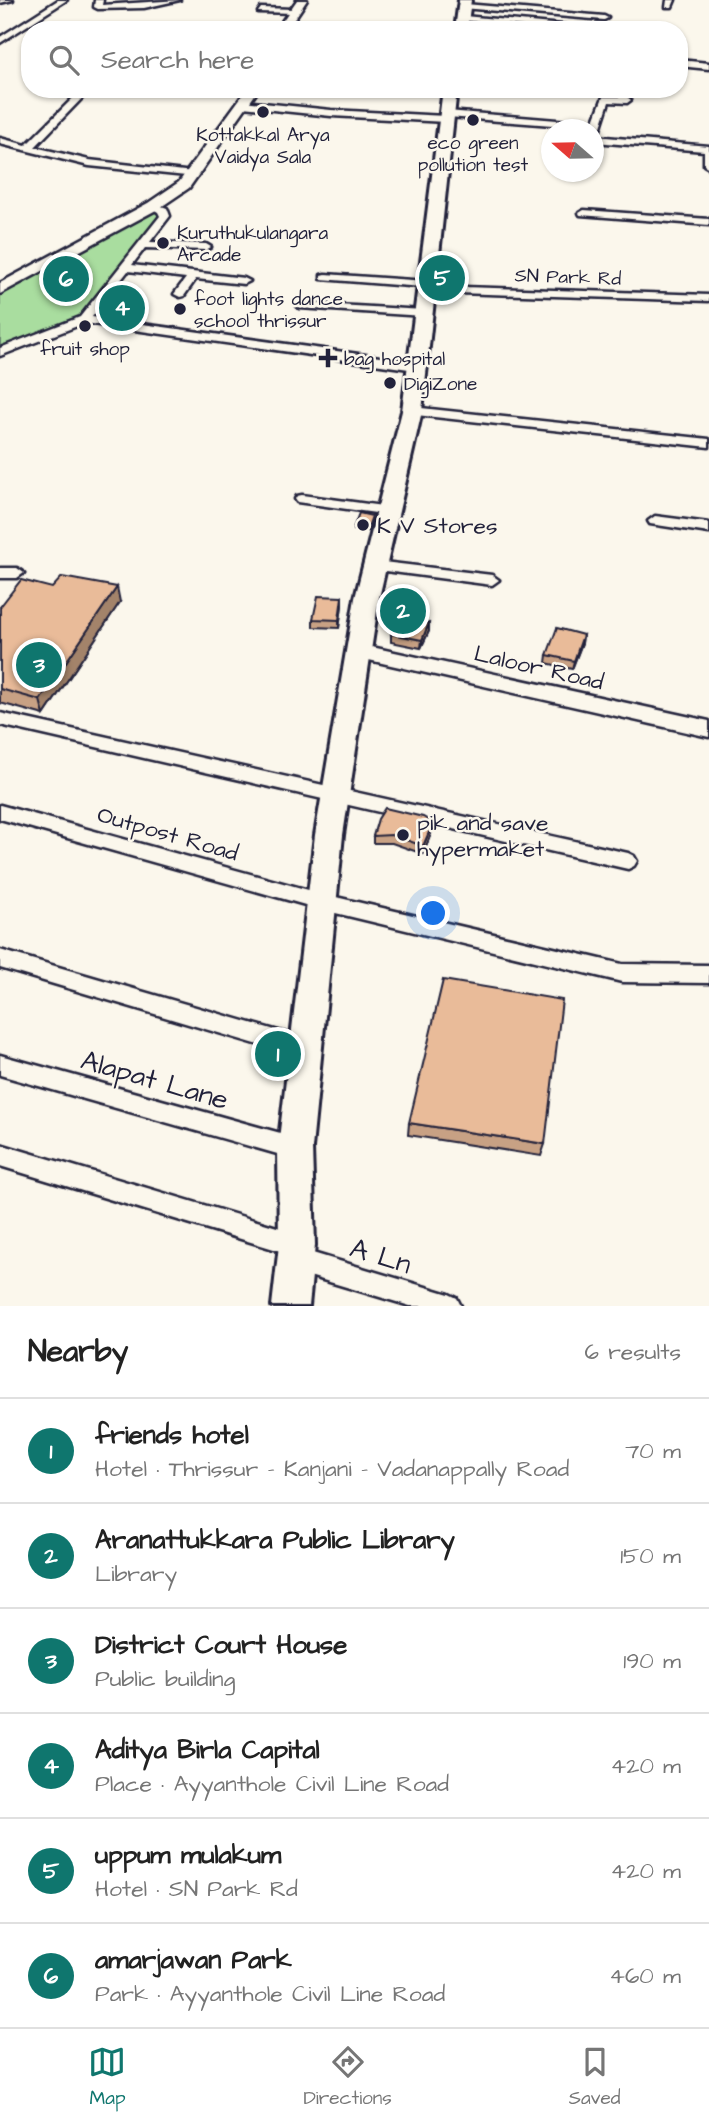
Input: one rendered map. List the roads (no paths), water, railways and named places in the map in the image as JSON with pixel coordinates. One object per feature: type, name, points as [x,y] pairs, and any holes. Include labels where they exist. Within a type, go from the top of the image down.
[{"type":"main road","points":[[289,21],[302,6]]},
{"type":"main road","points":[[0,289],[153,206],[188,174],[242,98]]},
{"type":"main road","points":[[290,1306],[297,1252],[295,1148],[329,835],[358,651],[412,411],[448,107]]},
{"type":"main road","points":[[0,279],[167,193]]},
{"type":"street","points":[[0,1],[9,0]]},
{"type":"street","points":[[29,21],[63,0]]},
{"type":"street","points":[[99,0],[98,6],[144,6],[174,0]]},
{"type":"street","points":[[261,10],[302,6]]},
{"type":"street","points":[[464,14],[604,18]]},
{"type":"street","points":[[464,14],[521,21]]},
{"type":"street","points":[[2,38],[21,26]]},
{"type":"street","points":[[688,55],[709,56]]},
{"type":"street","points":[[688,64],[709,66]]},
{"type":"street","points":[[27,149],[78,98]]},
{"type":"street","points":[[248,98],[331,113],[448,107],[541,121]]},
{"type":"street","points":[[599,119],[607,98],[627,100]]},
{"type":"street","points":[[604,140],[709,150],[709,165]]},
{"type":"street","points":[[0,141],[101,165],[188,174]]},
{"type":"street","points":[[84,319],[165,216],[163,210],[153,206]]},
{"type":"street","points":[[584,213],[709,222]]},
{"type":"street","points":[[141,245],[206,247]]},
{"type":"street","points":[[123,267],[244,281]]},
{"type":"street","points":[[180,294],[193,275]]},
{"type":"street","points":[[325,277],[426,295]]},
{"type":"street","points":[[303,306],[426,295]]},
{"type":"street","name":"SN Park Rd","points":[[426,295],[709,298]]},
{"type":"street","points":[[0,352],[84,319],[416,366]]},
{"type":"street","points":[[412,411],[709,443]]},
{"type":"street","points":[[302,499],[390,511]]},
{"type":"street","points":[[655,521],[709,528]]},
{"type":"street","points":[[375,566],[492,580]]},
{"type":"street","points":[[0,573],[17,573]]},
{"type":"street","name":"Laloor Road","points":[[358,651],[709,729]]},
{"type":"street","points":[[0,719],[628,860]]},
{"type":"street","name":"Outpost Road","points":[[0,812],[323,902],[622,973],[709,974]]},
{"type":"street","points":[[0,959],[306,1049]]},
{"type":"street","name":"Alapat Lane","points":[[0,1065],[295,1148]]},
{"type":"street","name":"A Ln","points":[[0,1155],[297,1252],[449,1306]]},
{"type":"place","name":"Kottakkal Arya Vaidya Sala","points":[[263,112]]},
{"type":"place","name":"eco green pollution test","points":[[473,120]]},
{"type":"place","name":"Kuruthukulangara Arcade","points":[[163,243]]},
{"type":"place","name":"uppum mulakum","points":[[442,278]]},
{"type":"place","name":"amarjawan Park","points":[[66,279]]},
{"type":"place","name":"Aditya Birla Capital","points":[[122,308]]},
{"type":"place","name":"foot lights dance school thrissur","points":[[180,309]]},
{"type":"place","name":"fruit shop","points":[[85,326]]},
{"type":"place","name":"bag hospital","points":[[328,358]]},
{"type":"place","name":"DigiZone","points":[[390,383]]},
{"type":"place","name":"K V Stores","points":[[363,525]]},
{"type":"place","name":"Aranattukkara Public Library","points":[[403,611]]},
{"type":"place","name":"District Court House","points":[[39,665]]},
{"type":"place","name":"pik and save hypermaket","points":[[403,835]]},
{"type":"place","name":"friends hotel","points":[[278,1054]]}]
